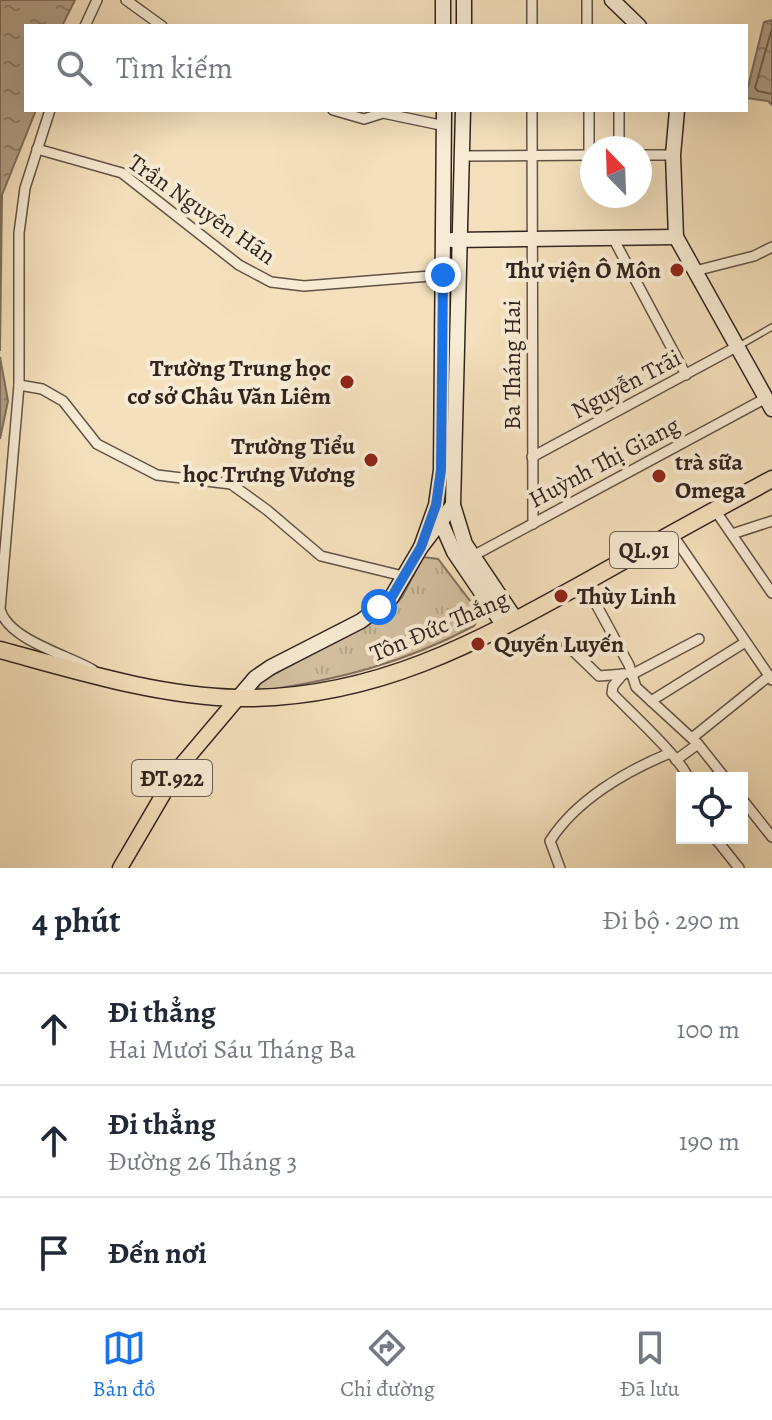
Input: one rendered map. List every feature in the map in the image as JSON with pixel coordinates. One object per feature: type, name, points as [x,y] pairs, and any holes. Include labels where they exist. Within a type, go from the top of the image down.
[{"type":"highway","name":"Tôn Đức Thắng","points":[[0,650],[106,678],[192,694],[238,698],[297,696],[373,681],[416,667],[510,623],[772,479]]},
{"type":"main road","name":"ĐT.922","points":[[120,868],[178,769],[238,698]]},
{"type":"street","points":[[86,24],[97,0]]},
{"type":"street","points":[[126,0],[159,24]]},
{"type":"street","points":[[443,0],[443,24]]},
{"type":"street","points":[[464,0],[464,24]]},
{"type":"street","points":[[532,0],[532,24]]},
{"type":"street","points":[[587,0],[587,24]]},
{"type":"street","points":[[612,0],[637,24]]},
{"type":"street","points":[[49,112],[25,188],[19,233],[19,385],[1,612],[28,639],[106,678]]},
{"type":"street","points":[[340,112],[364,119],[383,113],[445,126]]},
{"type":"street","points":[[421,547],[436,505],[441,470],[444,112]]},
{"type":"street","points":[[463,112],[453,505],[463,557]]},
{"type":"street","name":"Ba Tháng Hai","points":[[532,112],[533,524]]},
{"type":"street","points":[[589,112],[590,136]]},
{"type":"street","points":[[619,112],[619,136]]},
{"type":"street","points":[[677,112],[673,155],[676,237],[769,403]]},
{"type":"street","name":"Trần Nguyên Hãn","points":[[37,149],[122,173],[239,265],[271,282],[304,286],[443,275]]},
{"type":"street","points":[[463,156],[580,155]]},
{"type":"street","points":[[652,155],[673,155]]},
{"type":"street","points":[[443,241],[676,237]]},
{"type":"street","points":[[613,238],[686,375]]},
{"type":"street","points":[[695,271],[754,256],[772,247]]},
{"type":"street","name":"Nguyễn Trãi","points":[[532,457],[738,346]]},
{"type":"street","points":[[19,385],[42,389],[63,401],[97,444],[157,475],[231,484],[321,556],[403,576]]},
{"type":"street","name":"Huỳnh Thị Giang","points":[[463,557],[769,403]]},
{"type":"street","points":[[436,505],[440,522],[510,623]]},
{"type":"street","points":[[238,698],[255,678],[271,667],[365,617],[391,598],[421,547],[453,505]]},
{"type":"street","points":[[715,510],[772,593]]},
{"type":"street","points":[[732,534],[772,521]]},
{"type":"street","points":[[560,868],[550,841],[560,825],[629,771],[673,757],[770,678],[672,534]]},
{"type":"street","points":[[421,547],[437,542],[463,557]]},
{"type":"street","points":[[584,582],[636,687],[695,741],[720,772]]},
{"type":"street","points":[[684,772],[612,693],[613,686],[628,674],[699,639]]},
{"type":"street","points":[[651,701],[744,643]]},
{"type":"street","points":[[567,645],[599,676],[628,674]]},
{"type":"street","points":[[748,807],[772,837]]},
{"type":"street","points":[[720,844],[739,868]]},
{"type":"lane","points":[[738,346],[772,327]]},
{"type":"green space","points":[[423,557],[438,559],[477,610],[479,618],[474,626],[422,650],[370,668],[260,691],[261,681],[387,614],[402,597]]},
{"type":"water","points":[[0,0],[75,0],[63,24],[24,24],[24,112],[35,112],[2,195],[0,351]]},
{"type":"water","points":[[772,20],[772,105],[768,101],[748,98],[764,22]]},
{"type":"water","points":[[0,357],[8,401],[0,439]]},
{"type":"place","name":"Thư viện Ô Môn","points":[[677,270]]},
{"type":"place","name":"Trường Trung học cơ sở Châu Văn Liêm","points":[[347,382]]},
{"type":"place","name":"Trường Tiểu học Trưng Vương","points":[[371,460]]},
{"type":"place","name":"trà sữa Omega","points":[[659,476]]},
{"type":"place","name":"Thùy Linh","points":[[561,596]]},
{"type":"place","name":"Quyến Luyến","points":[[478,644]]},
{"type":"route","points":[[379,607],[391,598],[421,547],[436,505],[441,470],[443,275]]}]
